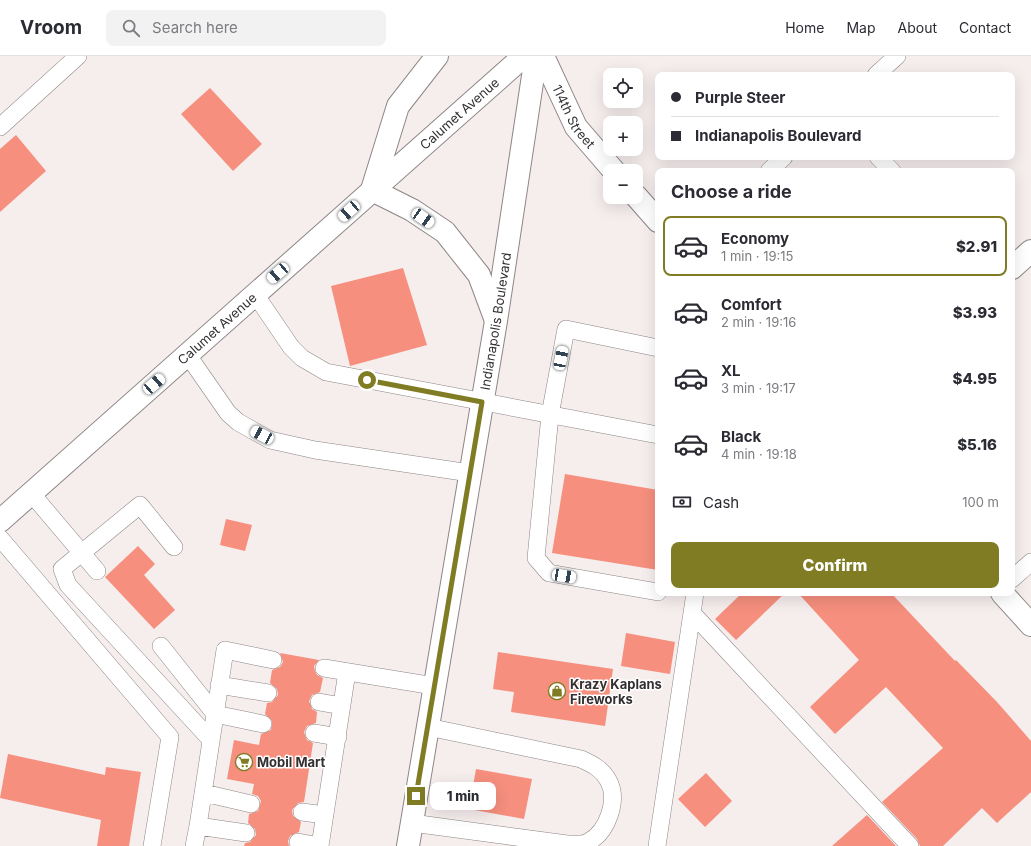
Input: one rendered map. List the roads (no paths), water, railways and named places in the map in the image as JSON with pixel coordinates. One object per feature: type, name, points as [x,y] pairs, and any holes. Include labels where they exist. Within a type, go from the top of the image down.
[{"type":"main road","points":[[437,56],[398,106],[372,190],[412,210],[444,232],[479,275],[496,321]]},
{"type":"main road","name":"Calumet Avenue","points":[[0,521],[524,56]]},
{"type":"main road","name":"Indianapolis Boulevard","points":[[408,846],[496,321],[536,56]]},
{"type":"main road","name":"114th Street","points":[[543,56],[576,127],[608,164]]},
{"type":"main road","points":[[643,204],[655,218]]},
{"type":"main road","points":[[1015,265],[1031,252]]},
{"type":"main road","points":[[1005,596],[1031,625]]},
{"type":"lane","points":[[0,127],[78,56]]},
{"type":"lane","points":[[879,72],[897,56]]},
{"type":"lane","points":[[771,168],[781,160]]},
{"type":"lane","points":[[881,160],[889,168]]},
{"type":"lane","points":[[255,294],[291,347],[302,358],[326,372],[655,434]]},
{"type":"lane","points":[[655,347],[566,329],[550,415],[536,558],[549,573],[655,591]]},
{"type":"lane","points":[[187,354],[228,413],[238,422],[270,440],[315,450],[470,473]]},
{"type":"lane","points":[[31,493],[97,571]]},
{"type":"lane","points":[[174,548],[140,505],[62,569],[68,585],[211,740]]},
{"type":"lane","points":[[0,538],[170,737],[152,846]]},
{"type":"lane","points":[[1015,576],[1031,562]]},
{"type":"lane","points":[[657,846],[695,596]]},
{"type":"lane","points":[[692,613],[910,846]]},
{"type":"lane","points":[[160,646],[215,714],[263,724]]},
{"type":"lane","points":[[194,846],[204,793],[225,650],[273,660]]},
{"type":"lane","points":[[324,668],[434,686]]},
{"type":"lane","points":[[298,842],[319,846],[338,737],[347,672]]},
{"type":"lane","points":[[219,685],[268,693]]},
{"type":"lane","points":[[319,702],[342,706]]},
{"type":"lane","points":[[412,823],[566,844],[587,843],[600,833],[607,819],[612,798],[608,780],[595,765],[581,759],[428,727]]},
{"type":"lane","points":[[314,733],[338,737]]},
{"type":"lane","points":[[204,793],[251,804]]},
{"type":"lane","points":[[302,812],[325,815]]},
{"type":"lane","points":[[198,826],[246,833]]},
{"type":"place","name":"Krazy Kaplans Fireworks","points":[[557,691]]},
{"type":"place","name":"Mobil Mart","points":[[244,762]]}]
